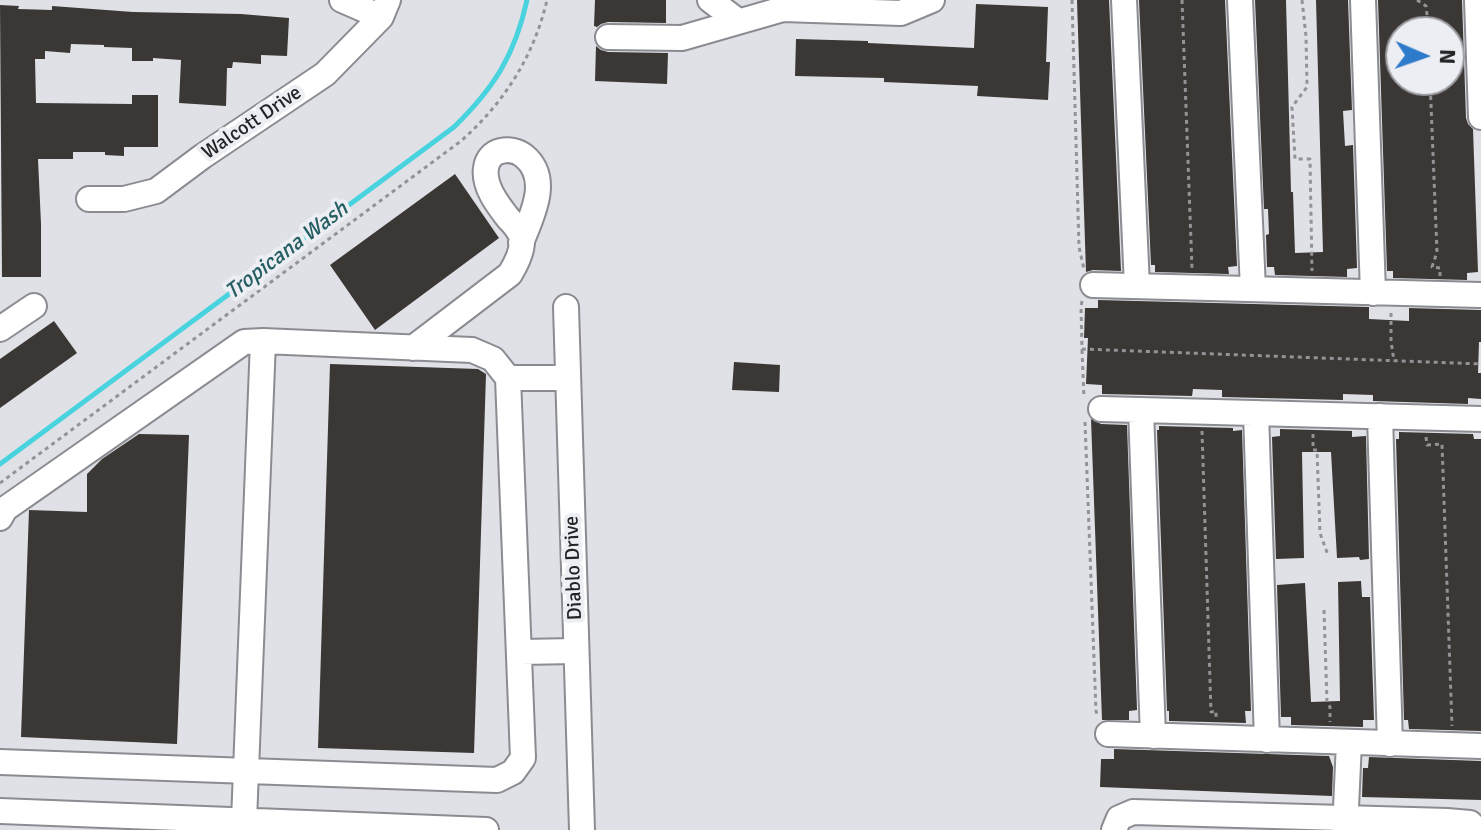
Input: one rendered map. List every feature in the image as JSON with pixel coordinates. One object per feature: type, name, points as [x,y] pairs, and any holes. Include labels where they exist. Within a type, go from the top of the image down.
[{"type":"street","points":[[342,0],[384,8]]},
{"type":"street","points":[[710,0],[738,21]]},
{"type":"street","points":[[608,37],[682,38],[783,9],[901,13],[932,0]]},
{"type":"street","points":[[1124,0],[1137,286]]},
{"type":"street","points":[[1240,0],[1253,289]]},
{"type":"street","points":[[1363,0],[1382,293]]},
{"type":"street","points":[[1477,0],[1481,117]]},
{"type":"street","name":"Walcott Drive","points":[[89,199],[124,199],[156,191],[325,74],[384,8]]},
{"type":"street","points":[[413,348],[510,274],[517,262],[521,243]]},
{"type":"street","points":[[1089,285],[1481,295]]},
{"type":"street","points":[[0,329],[34,306]]},
{"type":"street","name":"Diablo Drive","points":[[566,307],[582,830]]},
{"type":"street","points":[[244,821],[263,341]]},
{"type":"street","points":[[0,518],[5,509],[244,342],[472,350],[493,359],[508,378],[523,758],[513,772],[497,780],[0,762]]},
{"type":"street","points":[[508,378],[568,378]]},
{"type":"street","points":[[1101,409],[1481,419]]},
{"type":"street","points":[[1141,410],[1153,736]]},
{"type":"street","points":[[1256,413],[1267,740]]},
{"type":"street","points":[[1380,416],[1390,744]]},
{"type":"street","points":[[520,652],[576,651]]},
{"type":"street","points":[[1108,734],[1481,746]]},
{"type":"street","points":[[1340,742],[1345,824]]},
{"type":"street","points":[[0,811],[50,821],[244,821],[486,830]]},
{"type":"street","points":[[1114,830],[1119,818],[1133,812],[1345,824],[1470,823],[1477,830]]},
{"type":"path","points":[[0,483],[461,141],[487,117],[510,87],[531,48],[547,0]]},
{"type":"path","points":[[1072,0],[1079,247],[1089,285],[1081,307],[1096,711],[1102,734],[1108,734]]},
{"type":"path","points":[[1182,0],[1192,288]]},
{"type":"path","points":[[1302,0],[1307,87],[1292,107],[1295,159],[1310,159],[1312,291]]},
{"type":"path","points":[[1417,0],[1426,6],[1427,16]]},
{"type":"path","points":[[1431,96],[1437,252],[1432,267],[1440,268],[1440,294]]},
{"type":"path","points":[[1382,293],[1394,361]]},
{"type":"path","points":[[1082,349],[1481,364]]},
{"type":"path","points":[[1201,411],[1211,712],[1216,711],[1217,738]]},
{"type":"path","points":[[1312,415],[1313,450],[1317,450],[1320,533],[1328,555]]},
{"type":"path","points":[[1425,418],[1427,445],[1442,444],[1453,746]]},
{"type":"path","points":[[1324,610],[1327,702],[1340,742]]},
{"type":"building","points":[[595,0],[666,0],[666,23],[608,22],[597,27],[594,26]]},
{"type":"building","points":[[1077,0],[1109,0],[1121,271],[1086,272]]},
{"type":"building","points":[[1139,0],[1225,0],[1237,266],[1228,267],[1229,274],[1155,272],[1155,265],[1151,265]]},
{"type":"building","points":[[1255,0],[1286,0],[1295,253],[1323,252],[1316,0],[1348,0],[1352,110],[1343,111],[1345,146],[1353,145],[1357,268],[1347,269],[1347,277],[1275,275],[1274,267],[1267,267],[1268,209],[1264,209]]},
{"type":"building","points":[[1378,0],[1462,0],[1463,16],[1385,16],[1385,96],[1465,96],[1465,88],[1466,118],[1473,129],[1478,272],[1467,273],[1467,280],[1393,278],[1393,271],[1387,271]]},
{"type":"building","points":[[976,4],[1048,7],[1048,100],[977,96],[978,86],[884,82],[884,78],[795,76],[796,39],[974,48]]},
{"type":"building","points":[[0,5],[19,6],[18,9],[52,10],[52,6],[289,18],[287,56],[261,55],[261,64],[233,62],[232,68],[227,68],[226,106],[179,103],[181,60],[153,58],[153,61],[132,61],[132,48],[104,45],[71,44],[70,53],[45,51],[45,59],[35,59],[36,103],[132,104],[132,95],[158,95],[158,147],[124,147],[124,156],[105,155],[105,152],[73,152],[73,159],[38,159],[41,277],[2,277]]},
{"type":"building","points":[[596,46],[608,52],[668,53],[667,84],[595,81]]},
{"type":"building","points":[[455,174],[499,238],[375,330],[330,265]]},
{"type":"building","points":[[1098,300],[1369,307],[1369,319],[1409,321],[1409,308],[1481,310],[1478,373],[1481,373],[1481,399],[1468,398],[1468,404],[1373,401],[1373,395],[1343,394],[1343,400],[1222,397],[1222,390],[1193,389],[1192,396],[1102,394],[1102,385],[1086,384],[1088,338],[1084,338],[1085,308],[1098,308]]},
{"type":"building","points":[[54,321],[77,353],[0,408],[0,359]]},
{"type":"building","points":[[734,362],[780,365],[779,392],[732,390]]},
{"type":"building","points":[[330,364],[478,369],[486,374],[474,753],[318,748]]},
{"type":"building","points":[[1091,419],[1101,424],[1127,425],[1137,710],[1129,711],[1129,720],[1102,720]]},
{"type":"building","points":[[1159,426],[1242,430],[1251,711],[1245,711],[1246,723],[1169,721]]},
{"type":"building","points":[[1280,429],[1352,431],[1352,437],[1366,436],[1369,559],[1337,558],[1331,452],[1302,452],[1304,558],[1276,559],[1272,437],[1280,436]]},
{"type":"building","points":[[1399,432],[1473,434],[1474,439],[1481,439],[1481,731],[1409,729],[1408,720],[1404,720],[1396,439],[1399,439]]},
{"type":"building","points":[[139,434],[189,435],[177,744],[21,737],[29,510],[87,512],[87,474],[102,459]]},
{"type":"building","points":[[1361,581],[1362,597],[1370,597],[1374,720],[1363,720],[1363,727],[1291,725],[1291,717],[1281,717],[1277,585],[1305,583],[1311,702],[1340,701],[1338,582]]},
{"type":"building","points":[[1114,749],[1329,756],[1333,767],[1332,796],[1100,787],[1101,759],[1114,759]]},
{"type":"building","points":[[1369,757],[1481,761],[1481,800],[1362,797],[1363,768],[1368,768]]},
{"type":"waterway","name":"Tropicana Wash","points":[[0,464],[454,127],[501,70],[516,38],[527,0]]}]
